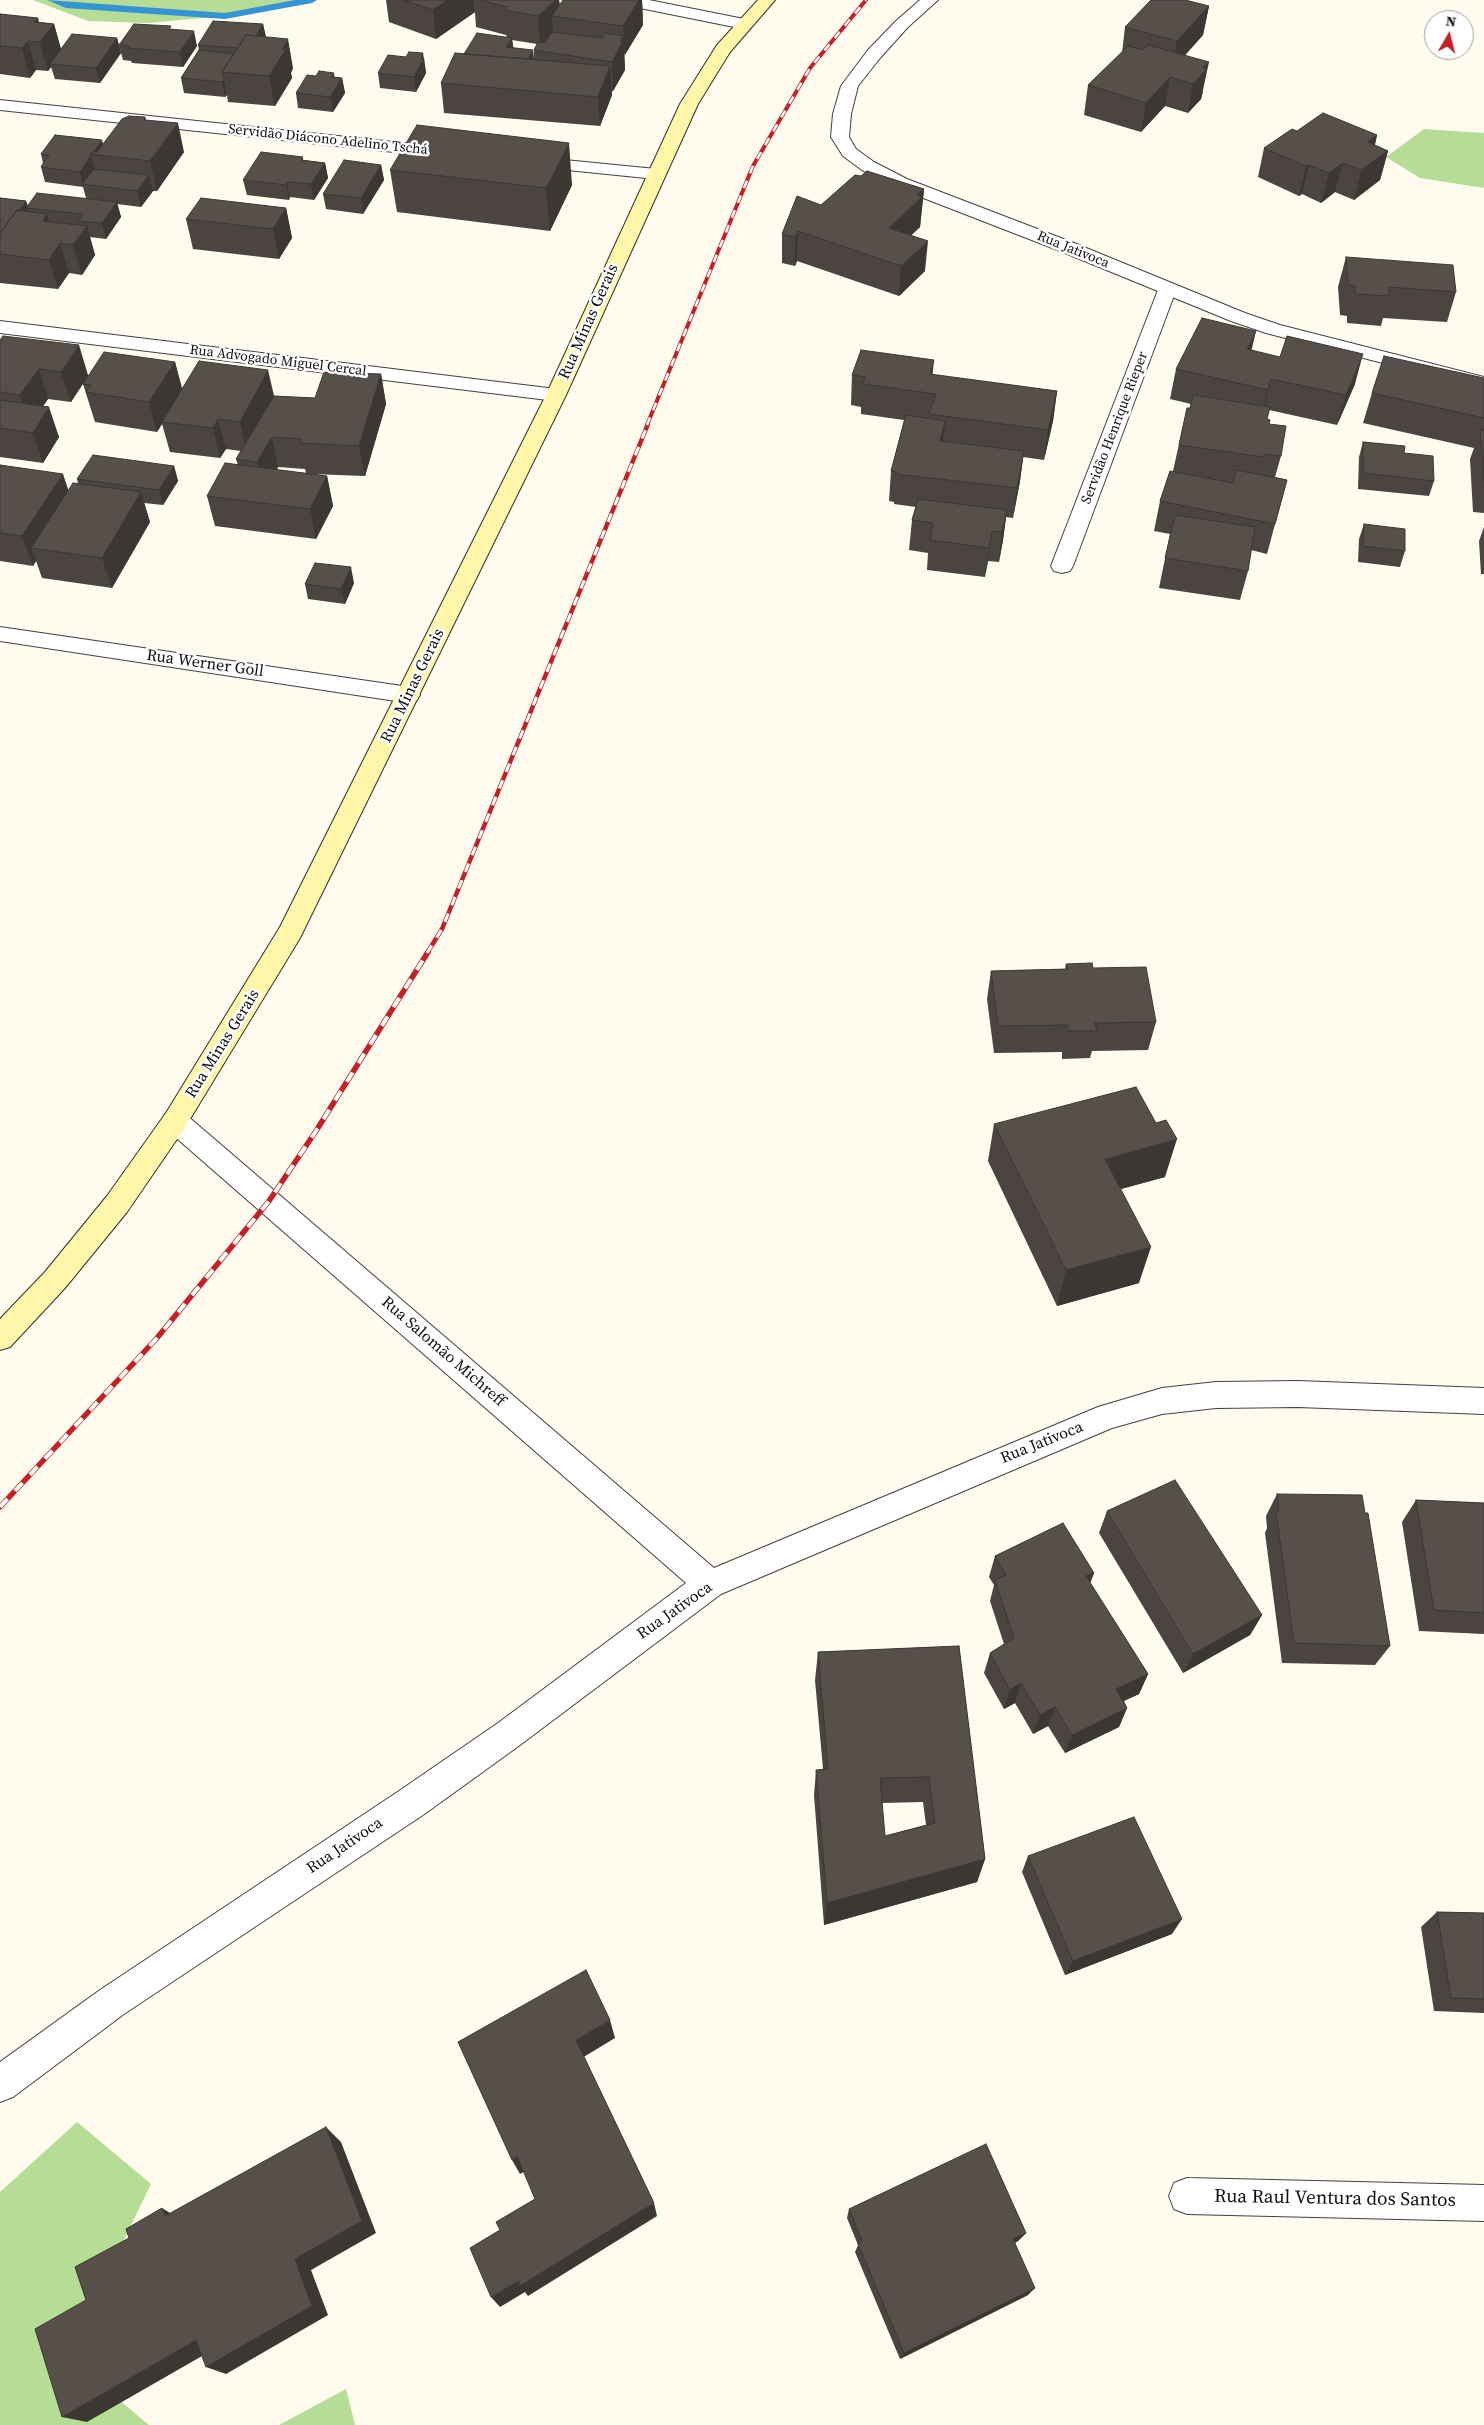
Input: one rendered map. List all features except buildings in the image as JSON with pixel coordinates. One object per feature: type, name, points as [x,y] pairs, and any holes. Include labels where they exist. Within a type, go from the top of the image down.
[{"type":"main road","name":"Rua Minas Gerais","points":[[0,1338],[55,1280],[117,1204],[175,1120],[291,931],[556,395],[689,104],[723,49],[767,0]]},
{"type":"street","points":[[626,0],[744,24]]},
{"type":"street","name":"Rua Jativoca","points":[[930,0],[902,24],[874,54],[850,86],[842,114],[840,137],[849,152],[868,166],[901,183],[1067,247],[1167,290],[1274,329],[1484,383]]},
{"type":"street","name":"Servidão Diácono Adelino Tschá","points":[[0,106],[457,154]]},
{"type":"street","points":[[516,160],[656,174]]},
{"type":"street","name":"Servidão Henrique Rieper","points":[[1062,566],[1167,290]]},
{"type":"street","name":"Rua Advogado Miguel Cercal","points":[[0,327],[556,395]]},
{"type":"street","name":"Rua Werner Goll","points":[[0,634],[409,694]]},
{"type":"street","name":"Rua Salomão Michreff","points":[[175,1120],[710,1584]]},
{"type":"street","name":"Rua Jativoca","points":[[0,2084],[112,2002],[411,1803],[509,1734],[710,1584],[1108,1416],[1162,1401],[1216,1395],[1298,1394],[1484,1402]]},
{"type":"street","name":"Rua Raul Ventura dos Santos","points":[[1187,2196],[1484,2203]]},
{"type":"green space","points":[[33,0],[312,0],[225,16],[148,23],[88,21]]},
{"type":"green space","points":[[1424,129],[1484,133],[1484,188],[1420,178],[1386,157]]},
{"type":"green space","points":[[77,2122],[151,2184],[93,2304],[56,2347],[149,2425],[0,2425],[0,2192]]},
{"type":"green space","points":[[346,2389],[355,2425],[279,2425]]},
{"type":"waterway","points":[[52,0],[66,5],[225,16],[312,0]]},
{"type":"railway","points":[[647,425],[753,166],[810,68],[866,0]]},
{"type":"railway","points":[[427,953],[442,929],[648,424]]},
{"type":"railway","points":[[0,1507],[157,1338],[269,1201],[316,1131],[428,952]]}]
